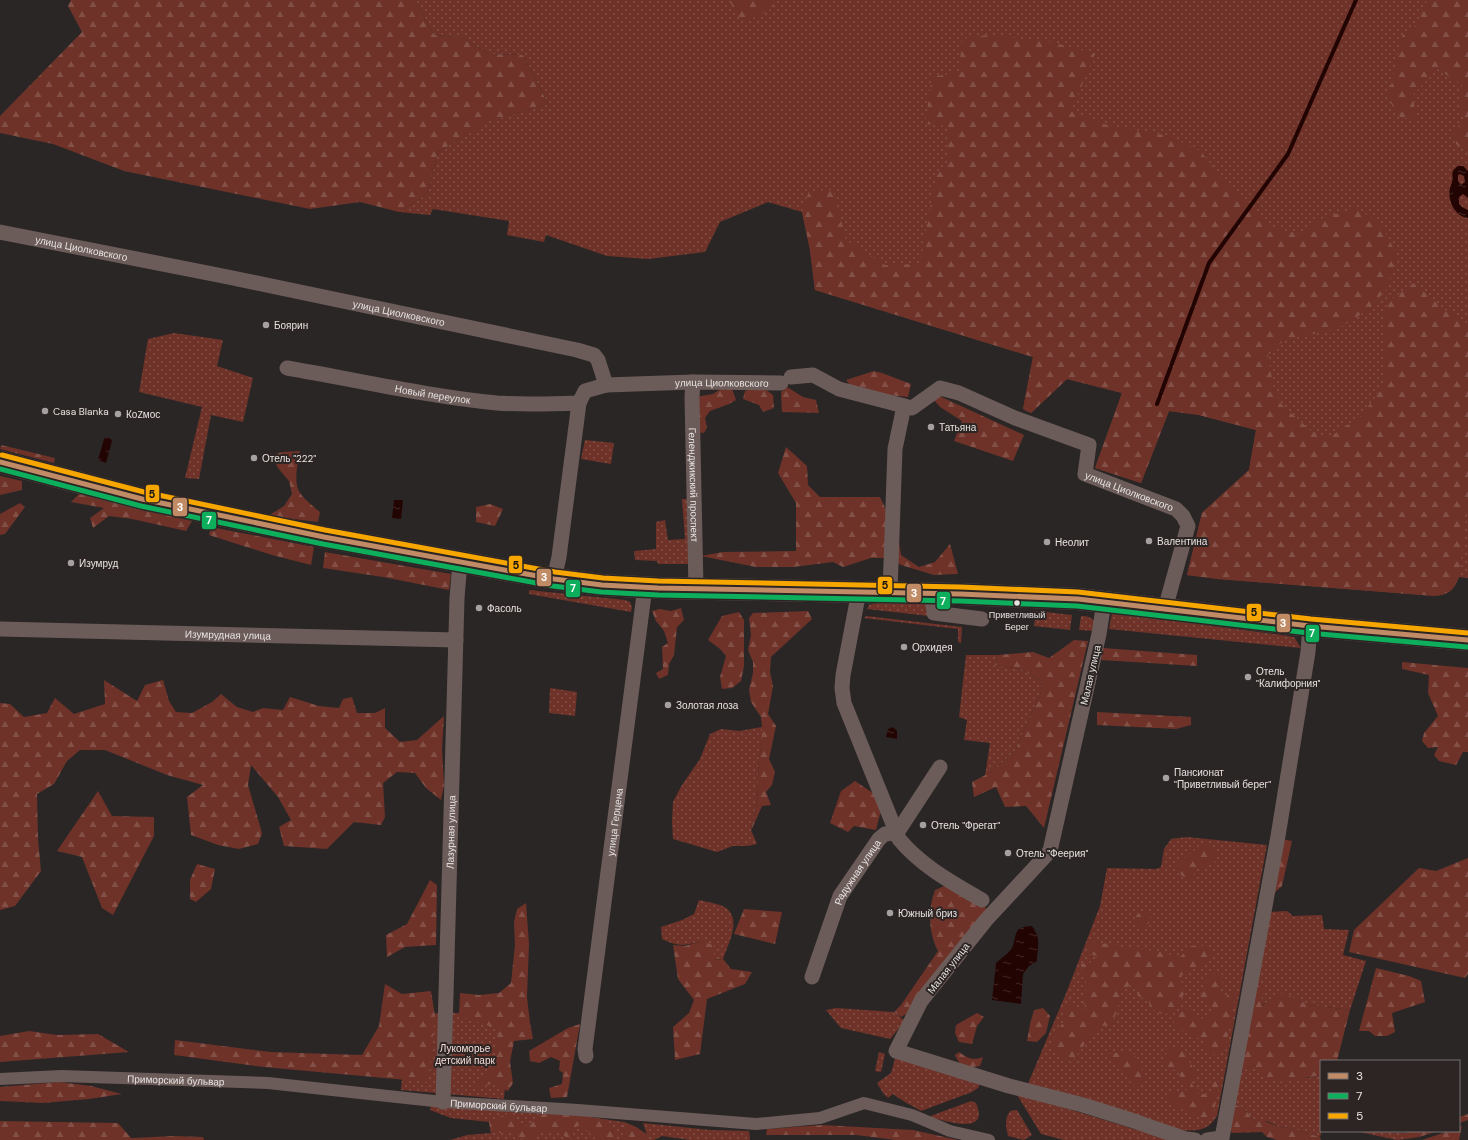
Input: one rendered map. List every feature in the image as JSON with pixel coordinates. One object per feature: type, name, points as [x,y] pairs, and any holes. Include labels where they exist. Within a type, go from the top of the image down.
[{"type":"main road","points":[[0,462],[142,499],[324,537],[460,562],[602,585],[645,588],[859,591],[1078,599],[1310,626],[1468,640]]},
{"type":"street","name":"улица Циолковского","points":[[0,232],[223,276],[577,350],[594,355],[598,360],[606,385],[786,380],[813,375],[839,389],[912,408],[940,388],[959,394],[1015,418],[1089,445],[1085,474],[1176,509],[1183,516],[1188,526],[1165,609]]},
{"type":"street","name":"Новый переулок","points":[[287,368],[445,397],[536,405],[579,403]]},
{"type":"street","name":"Геленджикский проспект","points":[[693,382],[692,397],[696,588]]},
{"type":"street","points":[[554,578],[559,557],[579,403],[585,391],[606,385]]},
{"type":"street","points":[[890,592],[895,449],[904,406]]},
{"type":"street","name":"Лазурная улица","points":[[443,1102],[457,598],[460,562]]},
{"type":"street","name":"улица Герцена","points":[[586,1056],[594,982],[645,588]]},
{"type":"street","points":[[859,591],[843,675],[842,688],[844,703],[899,839],[906,847],[940,875],[982,900]]},
{"type":"street","points":[[932,593],[934,613],[982,619]]},
{"type":"street","name":"Малая улица","points":[[1104,602],[1099,634],[1050,851],[986,920],[922,1001],[896,1051],[1009,1086],[1131,1120],[1186,1139],[1195,1140]]},
{"type":"street","points":[[1207,1140],[1222,1138],[1278,836],[1308,652],[1310,626]]},
{"type":"street","name":"Изумрудная улица","points":[[0,629],[456,640]]},
{"type":"street","points":[[897,833],[940,767]]},
{"type":"street","name":"Радужная улица","points":[[812,977],[840,896],[879,839],[885,834],[897,833]]},
{"type":"street","name":"Приморский бульвар","points":[[0,1079],[61,1076],[268,1083],[443,1102],[578,1110],[756,1124],[763,1126],[820,1118],[864,1103],[912,1115],[950,1131],[989,1140]]},
{"type":"green space","points":[[71,0],[415,0],[434,35],[461,37],[489,54],[523,55],[548,104],[490,121],[438,152],[427,194],[399,212],[360,202],[310,209],[124,171],[53,144],[0,133],[0,116],[82,32],[68,6]]},
{"type":"green space","points":[[415,0],[1468,0],[1468,578],[1459,577],[1455,586],[1450,591],[1435,596],[1218,579],[1187,575],[1202,513],[1249,470],[1256,430],[1199,415],[1169,411],[1141,483],[1095,468],[1122,393],[1067,379],[1031,413],[1023,409],[1033,357],[815,290],[810,250],[802,212],[768,202],[720,222],[705,252],[648,259],[607,256],[546,235],[544,242],[507,235],[509,221],[433,209],[430,215],[399,212],[427,194],[438,152],[489,121],[548,104],[523,55],[489,54],[461,37],[434,35]]},
{"type":"green space","points":[[730,0],[774,0],[773,8],[745,22],[734,12]]},
{"type":"green space","points":[[1427,0],[1468,0],[1468,153],[1456,144],[1453,131],[1465,121],[1460,107],[1462,85],[1438,69],[1412,96],[1417,119],[1400,117],[1388,99],[1402,36],[1417,25]]},
{"type":"green space","points":[[987,35],[1052,42],[1095,54],[1071,111],[1107,125],[1169,136],[1200,151],[1223,178],[1274,228],[1300,234],[1323,218],[1356,208],[1381,224],[1397,255],[1387,289],[1368,310],[1337,329],[1284,340],[1268,355],[1273,385],[1281,404],[1310,430],[1328,438],[1360,417],[1383,387],[1385,343],[1383,316],[1388,302],[1414,283],[1444,309],[1468,324],[1468,504],[1459,577],[1455,586],[1450,591],[1435,596],[1218,579],[1187,575],[1202,513],[1249,470],[1256,430],[1199,415],[1169,411],[1141,483],[1095,468],[1122,393],[1067,379],[1031,413],[1023,409],[1033,357],[815,290],[810,250],[802,212],[809,191],[833,190],[846,240],[885,265],[920,264],[936,176],[948,164],[948,126],[925,124],[932,77],[959,72],[962,39]]},
{"type":"green space","points":[[174,333],[223,340],[217,366],[253,378],[243,422],[211,415],[199,479],[185,478],[202,407],[139,392],[148,339]]},
{"type":"green space","points":[[874,371],[911,384],[908,397],[856,392],[846,380]]},
{"type":"green space","points":[[724,387],[732,389],[736,400],[710,411],[705,418],[707,428],[704,433],[697,432],[694,401],[701,396],[713,394]]},
{"type":"green space","points":[[787,387],[803,397],[816,400],[819,413],[782,412],[781,392]]},
{"type":"green space","points":[[755,388],[766,390],[773,395],[774,408],[763,412],[759,405],[743,399],[745,391]]},
{"type":"green space","points":[[935,394],[1024,435],[1013,461],[954,441],[962,421],[940,407],[934,400]]},
{"type":"green space","points":[[585,440],[614,443],[611,464],[581,459]]},
{"type":"green space","points":[[1,445],[55,458],[54,463],[0,449]]},
{"type":"green space","points":[[786,447],[807,466],[808,485],[820,497],[880,497],[898,535],[901,555],[919,567],[935,562],[950,544],[958,574],[934,575],[901,565],[891,558],[871,558],[843,567],[833,562],[793,567],[756,567],[701,556],[723,552],[796,551],[796,503],[778,473]]},
{"type":"green space","points":[[300,451],[296,480],[297,485],[301,495],[320,512],[318,522],[268,516],[284,506],[292,494],[289,481],[278,468],[272,455],[283,452]]},
{"type":"green space","points":[[0,476],[22,481],[22,490],[0,495]]},
{"type":"green space","points":[[79,494],[192,521],[186,531],[132,519],[109,516],[93,528],[90,518],[104,508],[71,502]]},
{"type":"green space","points":[[682,499],[688,499],[689,564],[658,564],[657,561],[635,560],[634,551],[656,549],[656,522],[665,520],[668,540],[685,539]]},
{"type":"green space","points":[[20,503],[25,507],[5,534],[0,535],[0,514]]},
{"type":"green space","points":[[490,504],[503,509],[495,526],[476,522],[476,507]]},
{"type":"green space","points":[[211,527],[314,547],[311,565],[272,555],[209,535]]},
{"type":"green space","points":[[325,552],[451,574],[449,590],[383,577],[323,568]]},
{"type":"green space","points":[[529,590],[625,600],[630,602],[632,607],[631,612],[529,594]]},
{"type":"green space","points":[[924,602],[928,604],[929,616],[867,609],[869,605],[877,603]]},
{"type":"green space","points":[[681,608],[684,620],[677,627],[674,655],[669,664],[668,675],[659,679],[656,673],[663,669],[662,647],[668,643],[664,631],[656,621],[652,611],[660,609],[671,611]]},
{"type":"green space","points":[[808,611],[812,619],[771,657],[770,672],[773,686],[768,714],[776,726],[769,759],[775,772],[772,785],[766,792],[771,805],[762,806],[751,831],[757,804],[762,727],[761,717],[751,702],[749,690],[753,673],[753,662],[748,650],[751,635],[749,618],[753,613]]},
{"type":"green space","points":[[1036,611],[1072,615],[1070,630],[1034,626]]},
{"type":"green space","points":[[739,612],[744,620],[744,666],[741,681],[732,688],[722,689],[720,677],[726,656],[720,649],[708,640],[722,616]]},
{"type":"green space","points":[[1112,613],[1294,637],[1301,648],[1109,629]]},
{"type":"green space","points":[[866,616],[962,627],[961,643],[958,642],[958,629],[864,618]]},
{"type":"green space","points":[[1081,616],[1086,616],[1094,620],[1094,631],[1079,630]]},
{"type":"green space","points":[[1074,640],[1088,641],[1044,828],[1026,806],[1005,807],[996,787],[974,797],[972,782],[991,772],[1015,751],[1041,692],[1042,681],[1021,669],[995,665],[998,655],[1033,652],[1049,658]]},
{"type":"green space","points":[[1103,648],[1197,655],[1197,666],[1101,660]]},
{"type":"green space","points":[[966,655],[998,655],[995,665],[1021,669],[1042,681],[1041,692],[1015,751],[985,776],[990,743],[964,740],[967,720],[959,717]]},
{"type":"green space","points":[[1402,662],[1468,668],[1468,752],[1463,752],[1456,765],[1439,761],[1434,755],[1438,747],[1428,748],[1422,741],[1424,733],[1438,716],[1428,693],[1429,675],[1402,669]]},
{"type":"green space","points":[[104,680],[137,701],[145,685],[163,680],[169,701],[176,712],[192,713],[212,702],[221,694],[237,707],[253,712],[263,708],[283,710],[290,697],[319,706],[339,708],[343,699],[352,697],[357,713],[375,713],[385,708],[385,728],[400,742],[417,740],[444,716],[442,749],[444,785],[441,800],[426,788],[415,773],[397,772],[383,783],[385,817],[381,825],[354,822],[327,849],[284,846],[279,827],[291,820],[278,797],[251,765],[248,785],[262,833],[258,844],[239,849],[218,845],[191,835],[187,797],[203,785],[167,775],[105,750],[80,750],[67,761],[54,784],[37,794],[38,839],[41,871],[15,906],[0,910],[0,703],[10,704],[24,717],[47,713],[55,698],[74,714],[105,704]]},
{"type":"green space","points":[[550,688],[577,692],[575,716],[549,713]]},
{"type":"green space","points":[[1097,712],[1191,717],[1191,725],[1176,729],[1097,725]]},
{"type":"green space","points":[[762,727],[757,804],[751,830],[757,844],[733,846],[717,852],[673,839],[673,802],[682,785],[700,759],[710,734],[721,729],[739,731]]},
{"type":"green space","points":[[855,781],[883,802],[876,830],[854,826],[848,832],[830,823],[841,791]]},
{"type":"green space","points":[[98,791],[112,816],[154,817],[154,836],[113,915],[102,908],[82,857],[57,851]]},
{"type":"green space","points":[[1187,837],[1267,845],[1217,1116],[1205,1128],[1196,1130],[1179,1130],[1027,1086],[1067,991],[1100,906],[1107,868],[1156,869],[1161,867],[1164,849],[1171,839]]},
{"type":"green space","points":[[1282,839],[1292,841],[1282,886],[1274,893]]},
{"type":"green space","points":[[1201,844],[1210,845],[1217,853],[1216,862],[1198,868],[1190,880],[1181,875],[1176,868]]},
{"type":"green space","points":[[1468,858],[1468,974],[1465,978],[1349,952],[1354,930],[1419,868],[1436,871]]},
{"type":"green space","points":[[197,864],[215,869],[211,889],[196,902],[190,899],[190,880]]},
{"type":"green space","points":[[430,880],[437,885],[436,945],[405,947],[387,957],[386,935],[407,924]]},
{"type":"green space","points":[[947,885],[985,906],[987,912],[908,1013],[901,1017],[894,1012],[901,1005],[938,951],[932,936],[930,920],[931,905],[935,890]]},
{"type":"green space","points":[[699,900],[717,904],[726,908],[731,913],[733,919],[732,932],[723,959],[713,960],[702,941],[682,945],[662,939],[661,927],[694,914]]},
{"type":"green space","points":[[526,903],[529,944],[527,997],[533,1039],[514,1041],[510,1062],[513,1083],[508,1091],[491,1084],[476,1087],[471,1086],[495,1067],[498,1029],[459,1016],[460,993],[479,995],[499,993],[511,983],[515,945],[514,922],[517,909]]},
{"type":"green space","points":[[744,909],[782,912],[775,944],[734,934]]},
{"type":"green space","points":[[1287,911],[1293,916],[1322,915],[1324,929],[1349,930],[1343,955],[1366,961],[1350,1010],[1309,1005],[1283,994],[1260,1006],[1255,985],[1269,912]]},
{"type":"green space","points":[[1147,913],[1151,919],[1148,924],[1142,927],[1138,925],[1134,919],[1138,914]]},
{"type":"green space","points":[[1087,940],[1122,947],[1163,952],[1179,958],[1191,946],[1206,946],[1213,956],[1202,966],[1182,972],[1181,984],[1184,994],[1175,1008],[1164,1015],[1151,1009],[1148,1000],[1138,996],[1133,984],[1128,986],[1121,994],[1116,1014],[1111,1025],[1101,1026],[1088,1036],[1082,1049],[1072,1061],[1059,1057],[1051,1045],[1055,1033],[1063,1023],[1064,1013],[1068,1001],[1080,1009],[1088,1011],[1083,1002],[1086,981],[1082,974],[1081,964],[1093,962],[1097,956],[1089,954]]},
{"type":"green space","points":[[702,941],[714,945],[714,960],[723,959],[731,969],[752,972],[745,984],[707,999],[700,1054],[675,1060],[673,1027],[689,1013],[694,1000],[678,979],[673,945],[685,946]]},
{"type":"green space","points":[[1376,968],[1409,976],[1421,981],[1425,1002],[1392,1013],[1395,1032],[1387,1036],[1375,1036],[1369,1031],[1359,1031]]},
{"type":"green space","points":[[1220,971],[1224,979],[1217,991],[1224,999],[1232,991],[1236,993],[1225,1051],[1217,1056],[1205,1049],[1205,1041],[1174,1027],[1174,1015],[1186,1009],[1200,1018],[1206,1019],[1213,1007],[1200,997],[1205,988],[1206,977]]},
{"type":"green space","points":[[385,984],[402,994],[431,991],[435,1016],[428,1082],[264,1067],[174,1055],[175,1040],[271,1052],[362,1055],[379,1026]]},
{"type":"green space","points":[[1255,985],[1263,988],[1261,1006],[1283,993],[1309,1005],[1350,1010],[1337,1060],[1320,1060],[1320,1075],[1280,1083],[1261,1075],[1255,1065],[1239,1072]]},
{"type":"green space","points":[[836,1008],[894,1012],[905,1021],[890,1039],[841,1028],[826,1010]]},
{"type":"green space","points":[[1043,1008],[1050,1016],[1046,1033],[1037,1042],[1027,1041],[1034,1010]]},
{"type":"green space","name":"Лукоморье детский парк","points":[[511,1012],[504,1099],[401,1090],[408,1014]]},
{"type":"green space","points":[[977,1013],[984,1017],[977,1026],[972,1044],[959,1042],[955,1033],[956,1025]]},
{"type":"green space","points":[[580,1024],[567,1097],[551,1098],[549,1088],[562,1084],[563,1073],[559,1070],[560,1061],[551,1057],[539,1063],[530,1061],[529,1051],[568,1028]]},
{"type":"green space","points":[[29,1031],[57,1035],[98,1034],[129,1052],[0,1062],[0,1036]]},
{"type":"green space","points":[[1170,1047],[1182,1050],[1197,1074],[1192,1084],[1198,1094],[1213,1094],[1210,1081],[1220,1082],[1214,1111],[1206,1120],[1176,1107],[1166,1095],[1187,1090],[1178,1072],[1167,1066],[1164,1058]]},
{"type":"green space","points":[[1126,1049],[1134,1054],[1145,1076],[1135,1088],[1119,1067],[1111,1062],[1109,1054]]},
{"type":"green space","points":[[879,1052],[885,1054],[881,1072],[875,1071]]},
{"type":"green space","points":[[959,1052],[970,1058],[976,1059],[983,1057],[980,1066],[968,1067],[962,1065],[957,1060],[955,1055]]},
{"type":"green space","points":[[896,1055],[981,1082],[978,1088],[972,1092],[921,1111],[893,1094],[888,1098],[877,1083],[891,1073]]},
{"type":"green space","points":[[1255,1065],[1308,1078],[1320,1075],[1320,1132],[1322,1132],[1320,1137],[1290,1128],[1279,1127],[1267,1121],[1255,1122],[1244,1108],[1235,1105],[1239,1072]]},
{"type":"green space","points":[[59,1082],[91,1086],[122,1094],[89,1099],[43,1103],[0,1101],[0,1087]]},
{"type":"green space","points":[[1016,1093],[1137,1130],[1177,1140],[1064,1140],[1041,1134]]},
{"type":"green space","points":[[433,1101],[511,1112],[583,1116],[624,1122],[636,1127],[647,1135],[643,1123],[710,1130],[749,1131],[750,1140],[690,1140],[662,1136],[654,1140],[450,1140],[467,1135],[491,1133],[489,1122],[451,1118],[430,1110]]},
{"type":"green space","points":[[971,1101],[976,1103],[979,1113],[977,1120],[971,1123],[954,1123],[928,1117]]},
{"type":"green space","points":[[1235,1105],[1244,1108],[1255,1122],[1262,1120],[1279,1127],[1290,1128],[1320,1137],[1321,1140],[1277,1140],[1267,1137],[1262,1132],[1232,1133],[1227,1125]]},
{"type":"green space","points":[[1017,1110],[1032,1135],[1024,1140],[1008,1136],[1006,1126],[1007,1117],[1010,1111]]},
{"type":"green space","points":[[511,1112],[516,1123],[524,1127],[543,1114],[583,1116],[606,1120],[615,1131],[614,1140],[597,1140],[580,1125],[572,1129],[570,1140],[559,1132],[540,1132],[535,1140],[527,1140],[510,1133],[491,1133],[489,1122]]},
{"type":"green space","points":[[1468,1114],[1468,1120],[1460,1123],[1460,1117]]},
{"type":"green space","points":[[0,1121],[118,1123],[131,1138],[174,1136],[203,1137],[204,1140],[0,1140]]},
{"type":"green space","points":[[624,1122],[636,1127],[648,1135],[646,1140],[623,1140],[622,1129]]},
{"type":"green space","points":[[822,1125],[913,1130],[958,1140],[896,1140],[856,1135],[766,1135],[767,1129]]},
{"type":"green space","points":[[1462,1126],[1459,1140],[1422,1140],[1446,1132],[1460,1132],[1460,1127]]},
{"type":"green space","points":[[1360,1132],[1404,1133],[1406,1139],[1397,1140]]},
{"type":"green space","points":[[1408,1132],[1435,1132],[1406,1139],[1404,1133]]},
{"type":"water","points":[[1458,166],[1463,166],[1468,171],[1468,198],[1463,194],[1459,197],[1459,204],[1468,210],[1468,218],[1459,215],[1451,203],[1449,193],[1455,168]],"holes":[[[1460,174],[1464,176],[1465,182],[1461,185],[1458,181],[1458,175]]]},
{"type":"water","points":[[107,437],[112,441],[106,463],[98,460],[104,439]]},
{"type":"water","points":[[394,500],[403,500],[401,519],[392,518]]},
{"type":"water","points":[[893,727],[897,731],[897,739],[886,737],[888,729]]},
{"type":"water","points":[[1032,926],[1038,939],[1037,961],[1029,966],[1023,974],[1021,1004],[992,1000],[996,963],[1012,948],[1018,929]]},
{"type":"waterway","points":[[1157,404],[1209,263],[1288,154],[1356,0]]},
{"type":"transit line","name":"5","points":[[2,455],[144,492],[325,530],[555,572],[603,578],[658,581],[960,587],[1078,592],[1311,619],[1468,633]]},
{"type":"transit line","name":"3","points":[[0,462],[142,499],[324,537],[554,579],[602,585],[658,588],[960,594],[1078,599],[1310,626],[1468,640]]},
{"type":"transit line","name":"7","points":[[0,469],[141,506],[323,544],[553,586],[601,592],[658,595],[960,601],[1077,606],[1309,633],[1467,647]]},
{"type":"place","name":"Боярин","points":[[266,325]]},
{"type":"place","name":"Casa Blanka","points":[[45,411]]},
{"type":"place","name":"КоZмос","points":[[118,414]]},
{"type":"place","name":"Татьяна","points":[[931,427]]},
{"type":"place","name":"Отель \"222\"","points":[[254,458]]},
{"type":"place","name":"Валентина","points":[[1149,541]]},
{"type":"place","name":"Неолит","points":[[1047,542]]},
{"type":"place","name":"Изумруд","points":[[71,563]]},
{"type":"place","name":"Приветливый Берег","points":[[1017,603]]},
{"type":"place","name":"Фасоль","points":[[479,608]]},
{"type":"place","name":"Орхидея","points":[[904,647]]},
{"type":"place","name":"Отель \"Калифорния\"","points":[[1248,677]]},
{"type":"place","name":"Золотая лоза","points":[[668,705]]},
{"type":"place","name":"Пансионат \"Приветливый берег\"","points":[[1166,778]]},
{"type":"place","name":"Отель \"Фрегат\"","points":[[923,825]]},
{"type":"place","name":"Отель \"Феерия\"","points":[[1008,853]]},
{"type":"place","name":"Южный бриз","points":[[890,913]]}]
